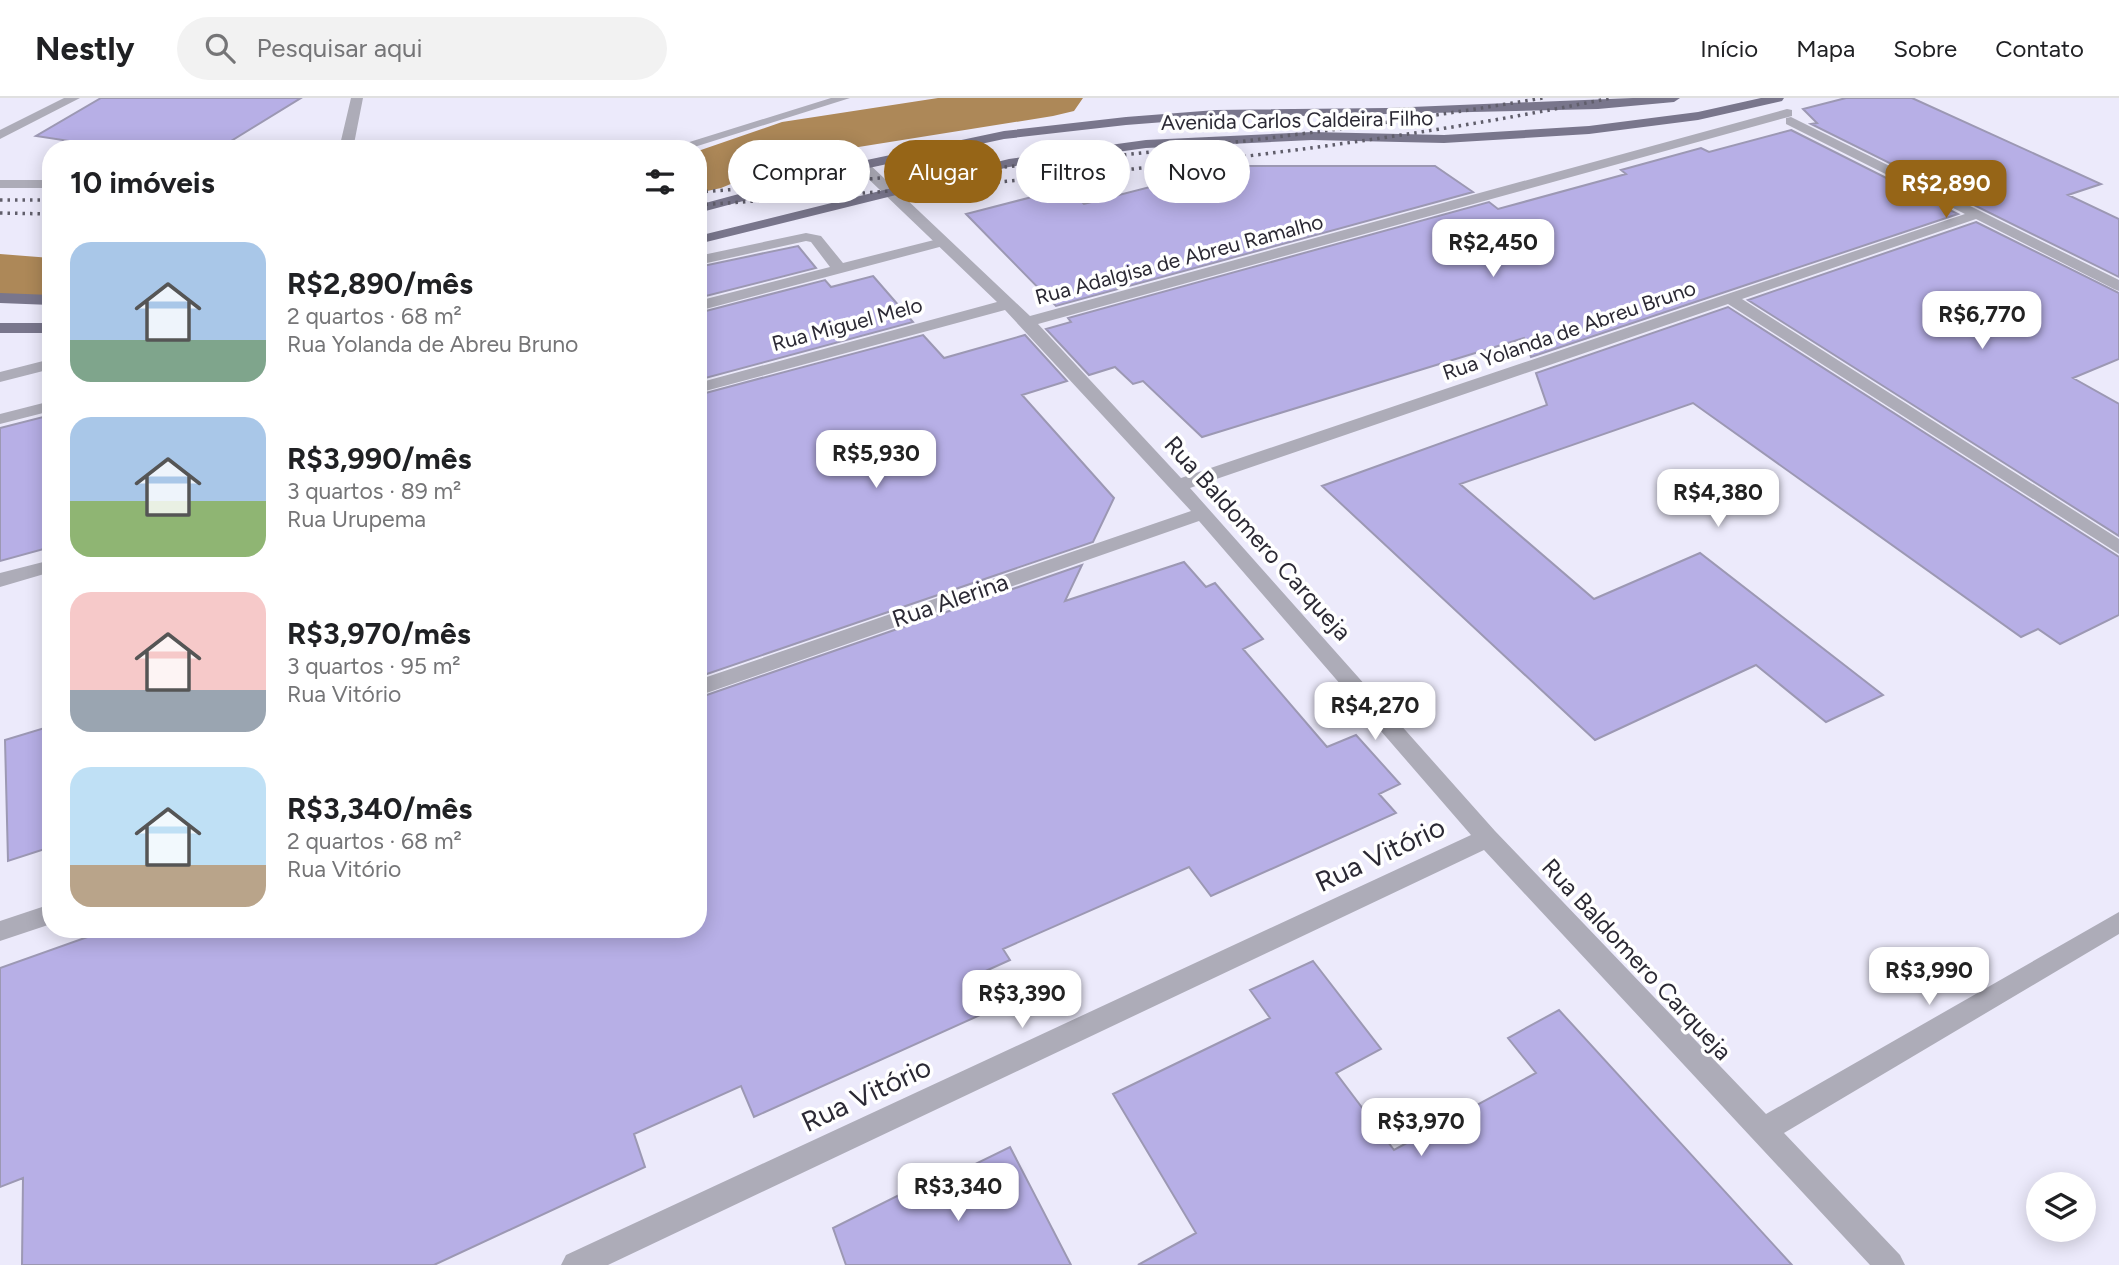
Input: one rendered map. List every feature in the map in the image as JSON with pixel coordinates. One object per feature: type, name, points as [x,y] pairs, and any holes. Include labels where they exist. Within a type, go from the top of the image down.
[{"type":"main road","name":"Avenida Carlos Caldeira Filho","points":[[870,162],[1004,135],[1126,121],[1216,114],[1598,105],[1674,98]]},
{"type":"main road","name":"Avenida Carlos Caldeira Filho","points":[[1002,165],[1146,144],[1312,136],[1444,139],[1589,130],[1698,116],[1778,98]]},
{"type":"main road","name":"Avenida Carlos Caldeira Filho","points":[[707,238],[884,193]]},
{"type":"main road","name":"Avenida Carlos Caldeira Filho","points":[[707,207],[728,201]]},
{"type":"main road","points":[[0,298],[42,300]]},
{"type":"main road","points":[[0,328],[42,328]]},
{"type":"street","points":[[0,135],[74,98]]},
{"type":"street","points":[[351,140],[357,98]]},
{"type":"street","points":[[703,140],[844,98]]},
{"type":"street","name":"Rua Adalgisa de Abreu Ramalho","points":[[1027,322],[1789,117],[1975,215]]},
{"type":"street","name":"Rua Baldomero Carqueja","points":[[870,173],[884,188]]},
{"type":"street","points":[[0,184],[42,184]]},
{"type":"street","name":"Rua Baldomero Carqueja","points":[[900,203],[1027,322],[1203,513],[1488,838],[1890,1265]]},
{"type":"street","points":[[1975,215],[2119,286]]},
{"type":"street","name":"Rua Yolanda de Abreu Bruno","points":[[1177,486],[1975,215]]},
{"type":"street","points":[[707,259],[806,237],[816,239],[838,267]]},
{"type":"street","points":[[707,303],[838,267],[942,242]]},
{"type":"street","points":[[1729,298],[2119,548]]},
{"type":"street","name":"Rua Miguel Melo","points":[[707,386],[1008,304]]},
{"type":"street","points":[[0,377],[42,366]]},
{"type":"street","points":[[0,419],[42,408]]},
{"type":"street","name":"Rua Alerina","points":[[707,685],[1203,513]]},
{"type":"street","points":[[0,580],[42,568]]},
{"type":"street","name":"Rua Vitório","points":[[576,1265],[1488,838]]},
{"type":"street","points":[[0,932],[42,917]]},
{"type":"street","points":[[1763,1131],[2119,922]]},
{"type":"building","points":[[101,98],[301,98],[233,140],[62,140],[36,136]]},
{"type":"building","points":[[1846,98],[1912,98],[2101,184],[2068,195],[2119,219],[2119,277],[1811,124],[1817,123],[1803,109]]},
{"type":"building","points":[[1791,130],[1958,214],[1531,357],[1524,338],[1202,437],[1143,381],[1133,384],[1115,367],[1089,375],[1046,329],[1071,322],[1068,318],[1489,202],[1498,209],[1626,174],[1621,170],[1701,148],[1709,152]]},
{"type":"building","points":[[1250,166],[1435,166],[1473,192],[1056,306],[966,214],[1016,201],[1130,203],[1130,192],[1144,189],[1144,203],[1250,203]]},
{"type":"building","points":[[1976,222],[2119,293],[2119,359],[2073,378],[2119,404],[2119,536],[1748,300]]},
{"type":"building","points":[[798,246],[816,268],[707,296],[707,265]]},
{"type":"building","points":[[873,276],[913,322],[707,378],[707,311],[825,280],[831,287]]},
{"type":"building","points":[[1728,307],[2119,557],[2119,615],[2060,644],[2038,629],[2021,637],[1693,403],[1460,484],[1594,599],[1700,553],[1883,695],[1826,722],[1756,665],[1595,740],[1322,486],[1547,405],[1536,373]]},
{"type":"building","points":[[923,335],[944,358],[1025,335],[1067,381],[1022,395],[1114,498],[1093,542],[707,674],[707,393]]},
{"type":"building","points":[[42,417],[42,549],[0,561],[0,428]]},
{"type":"building","points":[[1184,562],[1206,587],[1215,583],[1263,639],[1243,649],[1327,747],[1356,735],[1400,784],[1379,794],[1396,813],[1211,896],[1189,867],[1003,949],[1010,960],[970,978],[989,1011],[754,1117],[741,1086],[634,1134],[645,1167],[434,1265],[22,1265],[23,1178],[0,1187],[0,968],[85,938],[707,938],[707,695],[1082,565],[1065,601]]},
{"type":"building","points":[[42,729],[42,850],[8,861],[5,740]]},
{"type":"building","points":[[1313,961],[1381,1049],[1336,1073],[1394,1150],[1536,1073],[1508,1038],[1559,1010],[1792,1265],[1138,1265],[1196,1233],[1113,1094],[1270,1018],[1250,990]]},
{"type":"building","points":[[1010,1147],[1071,1265],[846,1265],[833,1228],[913,1188],[916,1193]]},
{"type":"waterway","points":[[707,170],[782,141],[1053,98]]},
{"type":"waterway","points":[[0,276],[42,279]]},
{"type":"railway","points":[[707,191],[1122,155],[1333,130],[1543,98]]},
{"type":"railway","points":[[707,204],[1042,178],[1271,153],[1385,138],[1611,98]]},
{"type":"railway","points":[[0,200],[42,200]]},
{"type":"railway","points":[[0,213],[42,214]]}]
